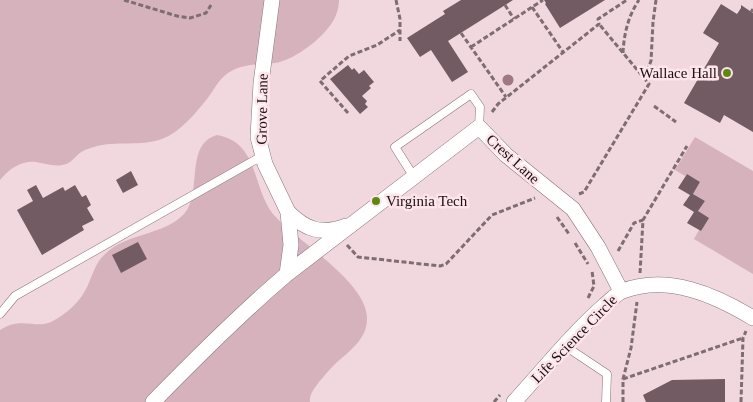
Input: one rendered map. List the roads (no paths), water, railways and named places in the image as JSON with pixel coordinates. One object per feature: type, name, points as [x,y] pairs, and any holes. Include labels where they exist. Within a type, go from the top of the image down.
[{"type":"street","name":"Grove Lane","points":[[272,0],[260,83],[258,137],[262,156],[288,212],[291,245],[287,274]]},
{"type":"street","name":"Crest Lane","points":[[354,222],[479,127],[506,155],[573,209],[598,247],[621,291]]},
{"type":"street","name":"Grove Lane","points":[[288,212],[304,225],[321,231],[338,229],[354,222]]},
{"type":"street","points":[[153,402],[260,297],[354,222]]},
{"type":"street","name":"Life Science Circle","points":[[507,398],[565,346],[589,320],[621,291],[656,284],[680,286],[699,291],[728,303],[752,317]]},
{"type":"lane","points":[[414,177],[395,147],[471,94],[480,107],[479,127]]},
{"type":"lane","points":[[0,314],[15,296],[262,156]]},
{"type":"lane","points":[[565,346],[607,374],[606,402]]},
{"type":"place","name":"Wallace Hall","points":[[727,73]]},
{"type":"place","name":"Virginia Tech","points":[[376,201]]}]
